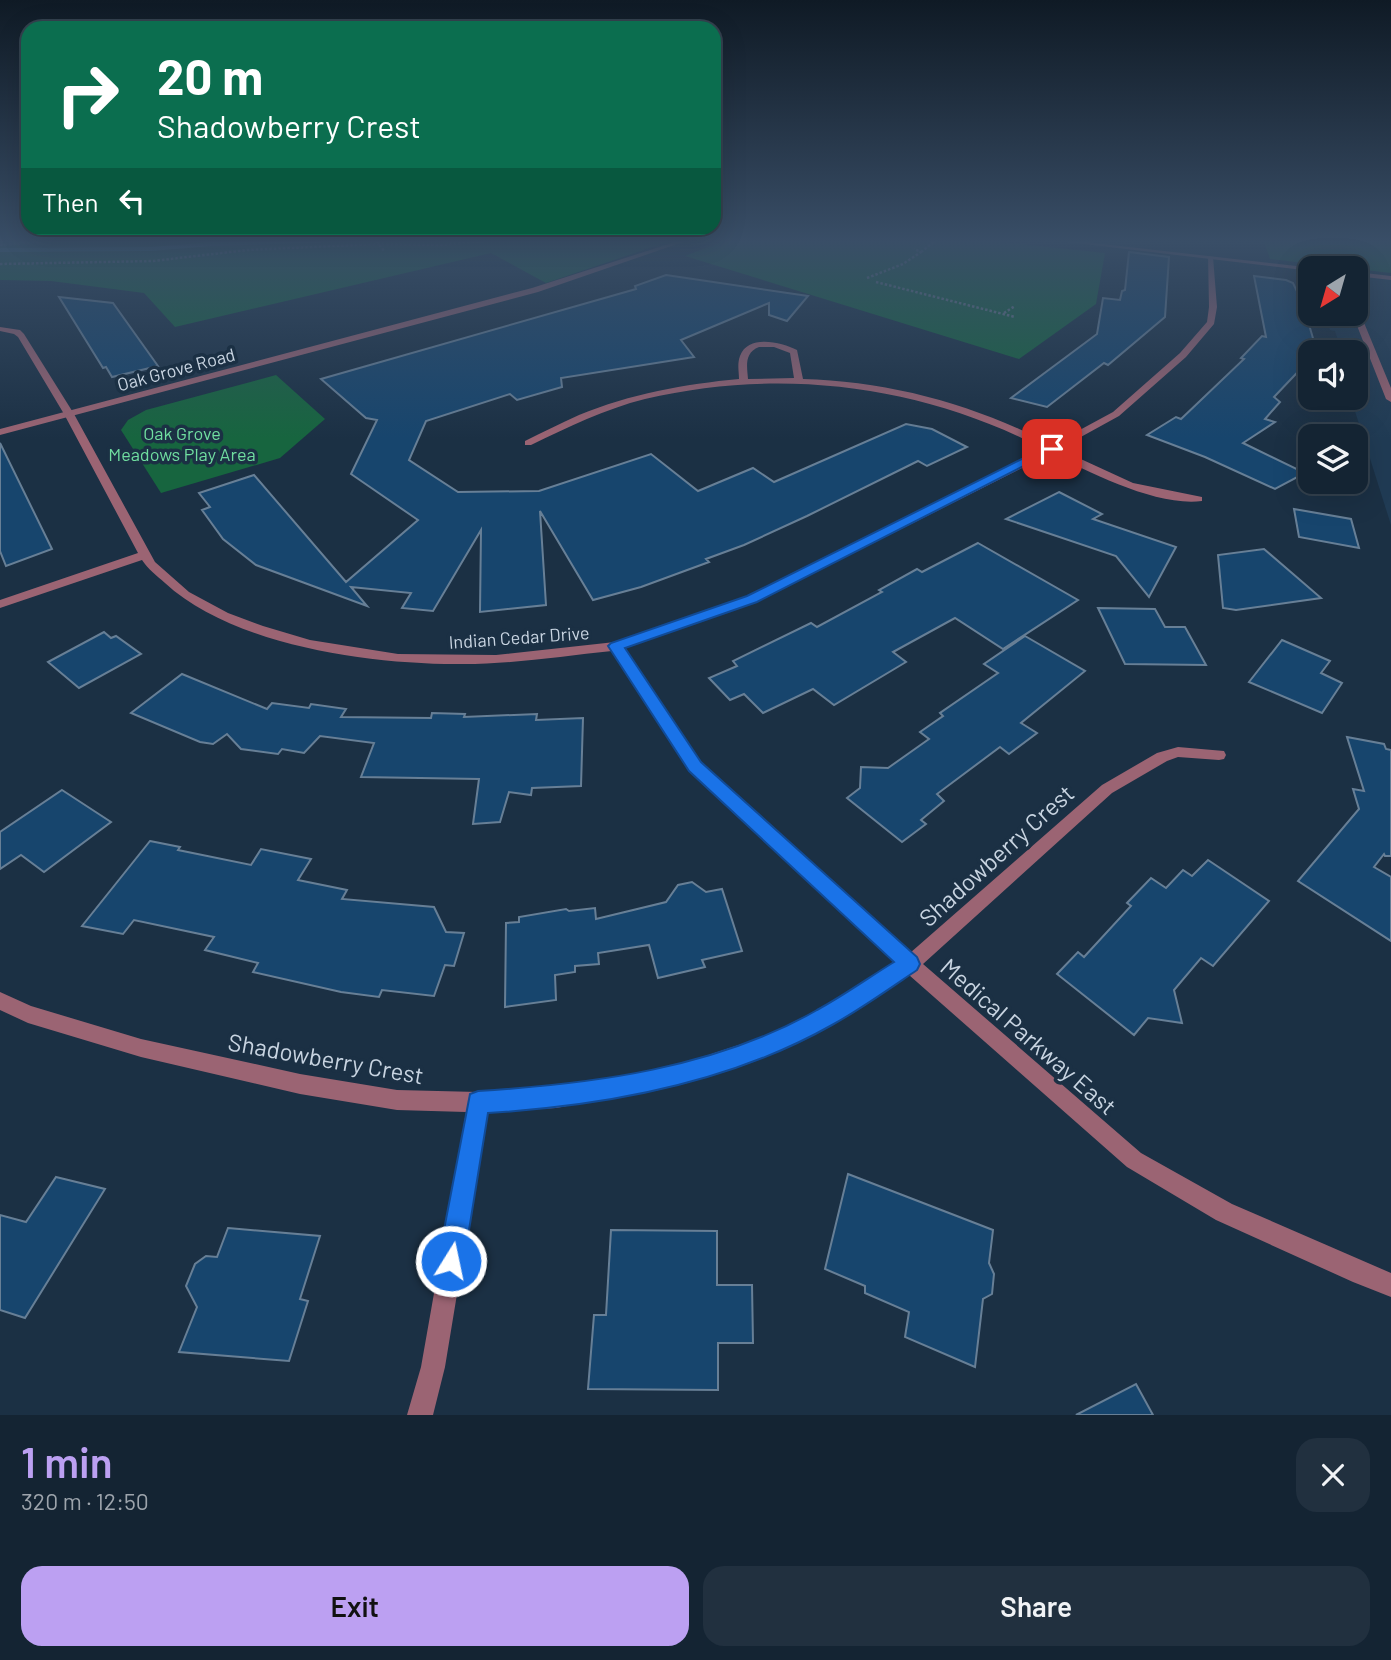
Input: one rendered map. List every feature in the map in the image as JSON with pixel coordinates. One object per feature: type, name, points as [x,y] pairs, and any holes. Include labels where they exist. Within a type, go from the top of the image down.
[{"type":"street","name":"Oak Grove Road","points":[[0,432],[471,307]]},
{"type":"street","name":"Indian Cedar Drive","points":[[0,329],[21,335],[69,414],[145,555],[151,564],[185,594],[258,629],[310,644],[398,659],[463,660],[616,646],[752,599],[1052,449],[1116,414],[1148,388],[1201,337],[1211,322],[1213,307]]},
{"type":"street","points":[[1361,326],[1391,399]]},
{"type":"street","points":[[744,381],[743,358],[746,353],[750,348],[768,344],[779,345],[794,352],[799,380]]},
{"type":"street","points":[[528,443],[563,423],[643,396],[686,387],[744,381],[799,380],[863,387],[936,401],[986,418],[1119,482],[1143,490],[1198,499]]},
{"type":"street","points":[[0,604],[145,555]]},
{"type":"street","name":"Medical Parkway East","points":[[616,646],[695,766],[910,964],[1135,1160],[1224,1212],[1360,1274],[1391,1285]]},
{"type":"street","name":"Shadowberry Crest","points":[[0,1001],[28,1014],[141,1048],[300,1084],[397,1100],[478,1102],[556,1098],[687,1072],[760,1048],[823,1018],[910,964],[1107,789],[1162,757],[1178,752],[1219,755]]},
{"type":"street","points":[[420,1415],[433,1367],[478,1102]]},
{"type":"path","points":[[977,307],[1016,317]]},
{"type":"path","points":[[1003,314],[1013,307]]},
{"type":"shaded area","points":[[1368,307],[1391,307],[1391,525],[1368,452],[1368,424],[1359,424],[1355,410],[1368,410],[1368,340],[1338,340],[1335,331],[1330,330],[1329,326],[1368,326]]},
{"type":"green space","points":[[157,307],[260,307],[175,327]]},
{"type":"green space","points":[[850,307],[1092,307],[1019,359]]},
{"type":"green space","name":"Oak Grove Meadows Play Area","points":[[276,375],[325,419],[280,458],[161,493],[121,430],[128,420],[146,410]]},
{"type":"building","points":[[65,307],[116,307],[158,366],[112,377],[106,367],[103,368]]},
{"type":"building","points":[[573,307],[759,307],[681,340],[694,357],[561,378],[562,387],[517,400],[510,394],[426,421],[409,460],[458,492],[539,491],[651,454],[698,491],[753,468],[774,482],[906,424],[932,429],[967,447],[927,466],[918,461],[807,516],[706,559],[709,562],[641,587],[593,600],[540,511],[546,605],[480,612],[481,530],[433,611],[402,608],[411,593],[351,587],[367,606],[256,565],[223,539],[202,510],[210,507],[199,493],[254,475],[346,582],[418,520],[351,474],[377,420],[366,418],[321,379]]},
{"type":"building","points":[[769,307],[799,307],[787,321],[769,315]]},
{"type":"building","points":[[1101,307],[1166,307],[1165,317],[1108,365],[1104,363],[1047,407],[1011,398],[1097,334]]},
{"type":"building","points":[[1260,307],[1298,307],[1298,326],[1309,326],[1314,340],[1298,340],[1298,372],[1274,397],[1280,402],[1265,419],[1275,422],[1243,443],[1298,470],[1298,477],[1275,489],[1205,457],[1147,435],[1176,417],[1181,419],[1244,359],[1241,358],[1262,336],[1266,337]]},
{"type":"building","points":[[0,443],[52,549],[6,566],[0,551]]},
{"type":"building","points":[[1059,492],[1102,514],[1093,519],[1176,547],[1149,597],[1116,556],[1006,519]]},
{"type":"building","points":[[1294,509],[1351,519],[1359,548],[1299,537]]},
{"type":"building","points":[[978,543],[1078,600],[1003,649],[955,618],[893,652],[906,662],[834,705],[813,689],[763,713],[744,694],[730,700],[709,678],[737,666],[733,661],[811,623],[817,627],[882,592],[879,590],[917,569],[922,572]]},
{"type":"building","points":[[1264,549],[1321,598],[1236,610],[1223,608],[1218,555]]},
{"type":"building","points":[[1098,608],[1155,609],[1165,627],[1185,627],[1206,665],[1125,664]]},
{"type":"building","points":[[104,632],[111,638],[116,636],[141,654],[79,688],[48,662]]},
{"type":"building","points":[[1025,636],[1085,671],[1021,723],[1037,733],[1009,754],[1000,747],[937,794],[944,801],[921,820],[926,824],[902,842],[847,798],[860,788],[861,767],[888,768],[929,739],[920,732],[943,716],[940,713],[998,673],[984,664]]},
{"type":"building","points":[[1282,640],[1330,661],[1321,673],[1342,683],[1322,713],[1249,682]]},
{"type":"building","points":[[182,674],[267,709],[272,703],[309,708],[311,704],[346,709],[341,717],[431,718],[432,713],[465,714],[464,717],[537,714],[536,720],[583,718],[581,786],[532,788],[531,795],[509,792],[500,822],[473,824],[479,779],[361,777],[374,743],[320,736],[304,753],[282,749],[278,754],[241,749],[227,734],[213,744],[200,742],[131,713]]},
{"type":"building","points":[[1347,737],[1384,744],[1386,749],[1391,750],[1391,856],[1384,854],[1374,867],[1391,877],[1391,941],[1298,881],[1359,809],[1353,789],[1364,791]]},
{"type":"building","points":[[62,790],[111,822],[44,872],[21,855],[0,869],[0,832]]},
{"type":"building","points":[[150,841],[180,847],[178,850],[251,865],[261,849],[311,859],[298,880],[347,890],[342,899],[434,907],[446,932],[464,933],[454,966],[445,965],[434,996],[382,990],[379,997],[341,992],[253,972],[258,963],[205,950],[214,937],[134,920],[123,934],[82,926]]},
{"type":"building","points":[[1208,860],[1269,901],[1213,966],[1201,958],[1174,990],[1182,1023],[1148,1018],[1134,1035],[1057,974],[1078,952],[1084,957],[1131,906],[1127,903],[1151,878],[1166,888],[1183,870],[1192,876]]},
{"type":"building","points":[[692,882],[706,892],[722,889],[742,951],[702,960],[705,967],[658,978],[649,945],[598,953],[599,964],[575,966],[575,972],[555,975],[556,1000],[505,1007],[506,923],[519,922],[519,917],[566,909],[569,911],[595,908],[596,919],[666,902],[678,885]]},
{"type":"building","points":[[848,1174],[993,1230],[989,1263],[994,1274],[992,1294],[983,1299],[975,1367],[905,1337],[909,1312],[865,1293],[865,1286],[825,1269]]},
{"type":"building","points":[[56,1177],[105,1189],[25,1318],[0,1310],[0,1215],[26,1222]]},
{"type":"building","points":[[228,1228],[320,1236],[300,1299],[308,1301],[289,1361],[179,1352],[197,1307],[186,1286],[195,1264],[206,1256],[217,1257]]},
{"type":"building","points":[[611,1230],[717,1231],[717,1285],[752,1285],[753,1343],[718,1343],[718,1390],[588,1389],[594,1315],[606,1315]]},
{"type":"building","points":[[1136,1384],[1153,1415],[1076,1415]]},
{"type":"route","points":[[451,1261],[478,1102],[556,1098],[675,1076],[760,1048],[823,1018],[910,964],[695,766],[616,646],[752,599],[819,563],[1052,449]]}]
